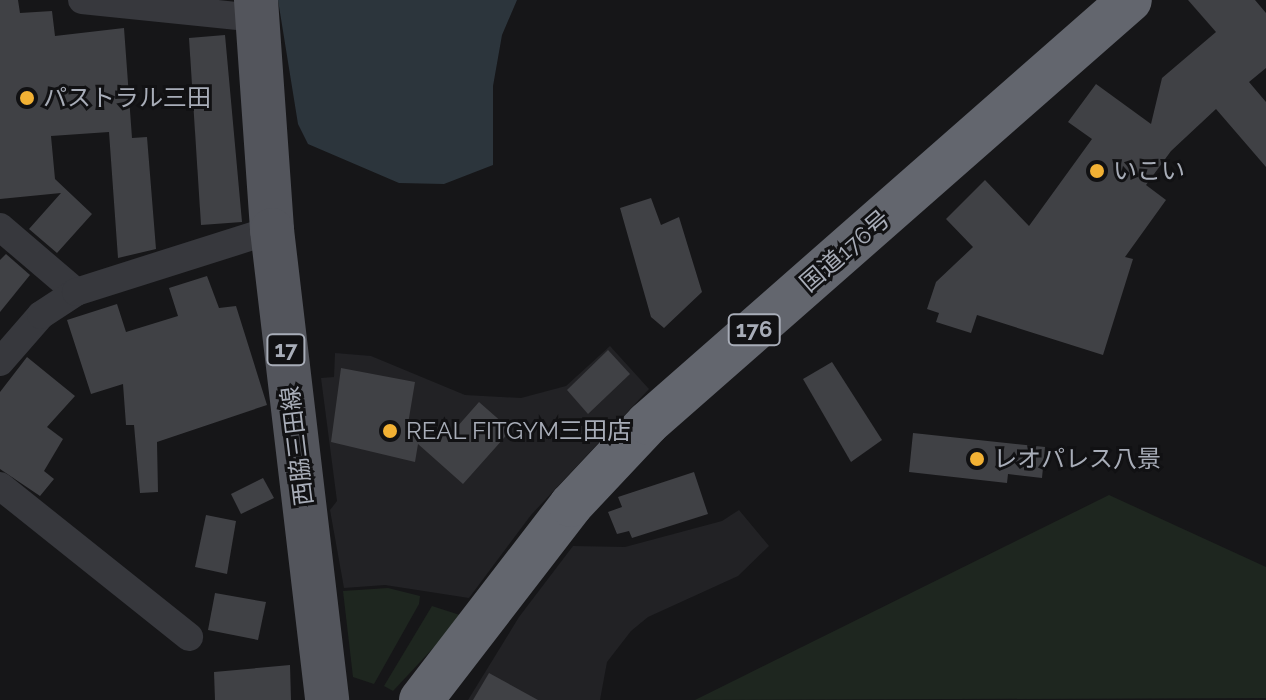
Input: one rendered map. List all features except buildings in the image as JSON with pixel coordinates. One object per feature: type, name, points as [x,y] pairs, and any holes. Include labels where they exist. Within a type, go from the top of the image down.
[{"type":"highway","name":"国道176号","points":[[421,700],[571,505],[648,423],[1130,0]]},
{"type":"main road","name":"西脇三田線","points":[[256,9],[272,230],[327,700]]},
{"type":"main road","points":[[402,700],[477,626]]},
{"type":"street","points":[[82,0],[256,9]]},
{"type":"street","points":[[0,227],[76,292]]},
{"type":"street","points":[[0,362],[41,315],[76,292],[272,230]]},
{"type":"street","points":[[0,486],[189,637]]},
{"type":"shaded area","points":[[278,0],[517,0],[502,35],[493,86],[493,165],[444,184],[399,183],[308,144],[298,124]]},
{"type":"shaded area","points":[[610,346],[649,389],[531,515],[469,598],[385,585],[344,588],[330,510],[337,501],[321,378],[334,377],[335,353],[371,356],[465,395],[521,398],[566,386]]},
{"type":"shaded area","points":[[1109,495],[1266,567],[1266,698],[695,700]]},
{"type":"shaded area","points":[[739,510],[769,546],[738,576],[648,617],[631,631],[607,662],[600,700],[468,700],[519,617],[573,546],[625,547],[722,521]]},
{"type":"shaded area","points":[[388,588],[420,596],[419,604],[374,684],[353,677],[343,591]]},
{"type":"shaded area","points":[[432,606],[463,616],[393,691],[384,686]]},
{"type":"place","name":"パストラル三田","points":[[27,98]]},
{"type":"place","name":"いこい","points":[[1097,171]]},
{"type":"place","name":"REAL FITGYM三田店","points":[[390,431]]},
{"type":"place","name":"レオパレス八景","points":[[977,459]]}]
